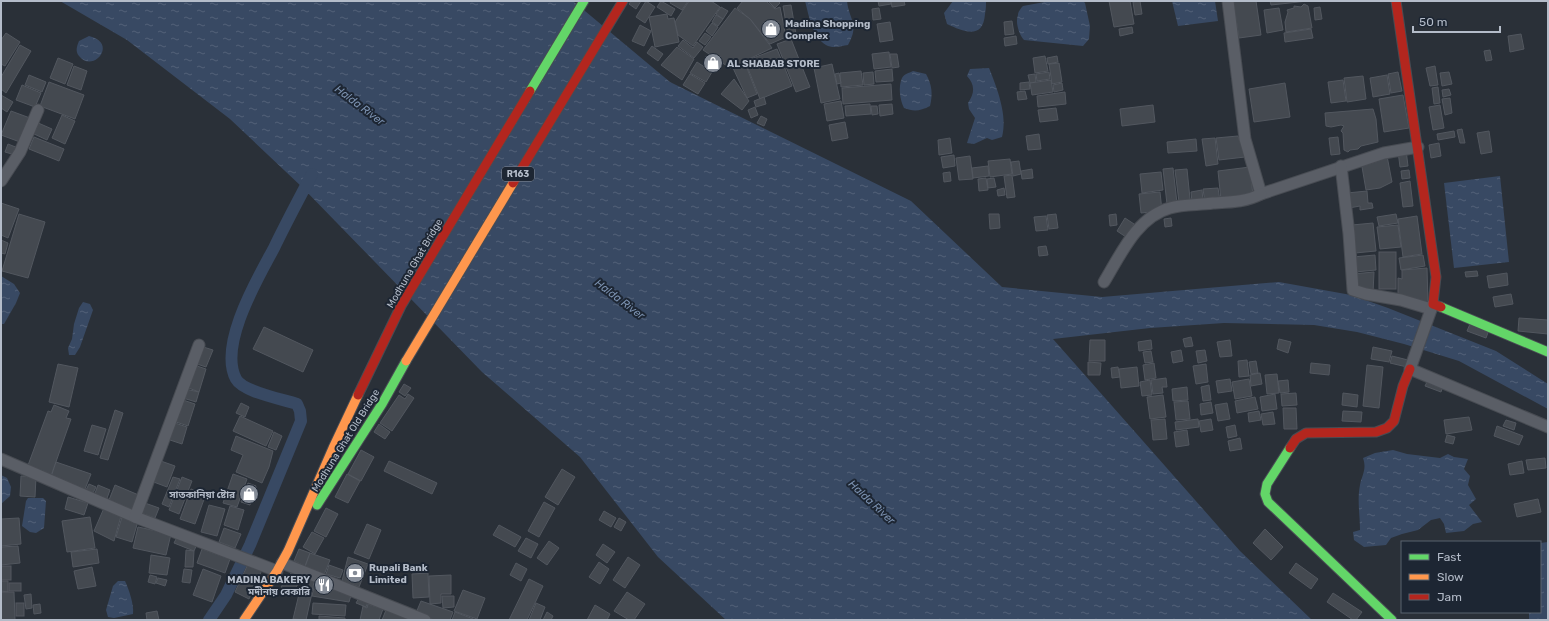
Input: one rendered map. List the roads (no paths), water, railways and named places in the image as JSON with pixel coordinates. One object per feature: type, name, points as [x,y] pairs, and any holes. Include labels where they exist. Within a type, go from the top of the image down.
[{"type":"main road","name":"Modhuna Ghat Bridge","points":[[288,550],[333,448],[400,306],[584,1]]},
{"type":"main road","points":[[1396,1],[1436,277],[1431,310],[1548,352]]},
{"type":"main road","name":"Modhuna Ghat Old Bridge","points":[[288,550],[382,404],[417,340],[621,5]]},
{"type":"main road","points":[[1392,620],[1268,502],[1265,490],[1267,484],[1296,439],[1301,435],[1306,433],[1376,432],[1387,428],[1394,421],[1403,386],[1410,369]]},
{"type":"main road","name":"R163","points":[[244,620],[280,567],[288,550]]},
{"type":"street","points":[[1228,1],[1245,139],[1261,194]]},
{"type":"street","points":[[1,181],[20,152],[38,110]]},
{"type":"street","points":[[1104,282],[1135,232],[1152,216],[1171,208],[1252,199],[1261,194],[1341,166],[1384,153],[1418,148]]},
{"type":"street","points":[[1341,166],[1350,242],[1353,290],[1366,294],[1401,300],[1431,310],[1410,369],[1548,427]]},
{"type":"street","points":[[135,517],[199,345]]},
{"type":"street","points":[[1,459],[135,517],[280,567],[312,574],[425,620]]},
{"type":"water","name":"Halda River","points":[[60,1],[573,1],[670,82],[911,201],[1002,287],[1102,297],[1279,282],[1351,295],[1388,308],[1496,351],[1548,384],[1548,409],[1459,361],[1404,344],[1357,332],[1314,325],[1224,323],[1150,328],[1053,339],[1240,551],[1312,620],[726,620],[658,557],[580,457],[482,372],[302,187],[230,119],[127,40]]},
{"type":"water","points":[[805,1],[847,1],[853,22],[853,32],[848,45],[831,47],[821,41],[814,31]]},
{"type":"water","points":[[953,1],[986,1],[986,10],[981,28],[972,32],[947,24],[944,13]]},
{"type":"water","points":[[1050,1],[1083,1],[1085,3],[1090,26],[1089,39],[1083,46],[1024,40],[1022,38],[1017,21],[1018,13],[1021,8],[1023,6]]},
{"type":"water","points":[[1172,1],[1215,1],[1218,21],[1178,26]]},
{"type":"water","points":[[89,36],[98,40],[102,45],[103,50],[96,59],[85,61],[79,56],[77,47],[79,41]]},
{"type":"water","points":[[989,68],[1003,111],[1004,120],[1002,137],[992,140],[987,138],[974,144],[967,143],[975,118],[969,109],[968,103],[972,96],[973,86],[967,76],[970,69]]},
{"type":"water","points":[[913,71],[926,74],[930,82],[930,106],[923,109],[911,110],[904,108],[901,101],[900,85],[902,78]]},
{"type":"water","points":[[1500,176],[1509,262],[1454,268],[1444,183]]},
{"type":"water","points":[[1,276],[14,284],[20,293],[4,324],[1,324]]},
{"type":"water","points":[[83,302],[90,304],[93,310],[80,347],[75,355],[69,355],[68,348],[72,339],[74,324],[79,308]]},
{"type":"water","points":[[1393,450],[1407,454],[1440,458],[1448,454],[1454,457],[1468,459],[1464,469],[1470,476],[1468,485],[1476,499],[1469,505],[1482,522],[1473,524],[1464,531],[1446,533],[1444,524],[1440,518],[1431,520],[1418,530],[1391,538],[1386,545],[1364,547],[1354,540],[1353,532],[1360,530],[1359,496],[1364,469],[1363,458],[1375,453]]},
{"type":"water","points":[[1,475],[7,478],[11,487],[10,496],[1,504]]},
{"type":"water","points":[[28,498],[43,498],[46,501],[44,528],[36,533],[30,532],[22,526],[26,501]]},
{"type":"water","points":[[1548,542],[1548,620],[1529,620],[1529,613],[1541,613],[1541,543]]},
{"type":"water","points":[[118,581],[125,581],[130,593],[133,614],[114,618],[108,617],[106,610],[113,586]]},
{"type":"waterway","points":[[209,620],[226,595],[250,545],[301,421],[300,411],[297,404],[254,391],[240,384],[236,379],[232,365],[232,348],[242,312],[250,294],[312,174]]},
{"type":"place","name":"Madina Shopping Complex","points":[[771,29]]},
{"type":"place","name":"AL SHABAB STORE","points":[[713,63]]},
{"type":"place","name":"সাতকানিয়া ষ্টোর","points":[[249,494]]},
{"type":"place","name":"Rupali Bank Limited","points":[[355,573]]},
{"type":"place","name":"MADINA BAKERY মদীনায় বেকারি","points":[[324,585]]}]
